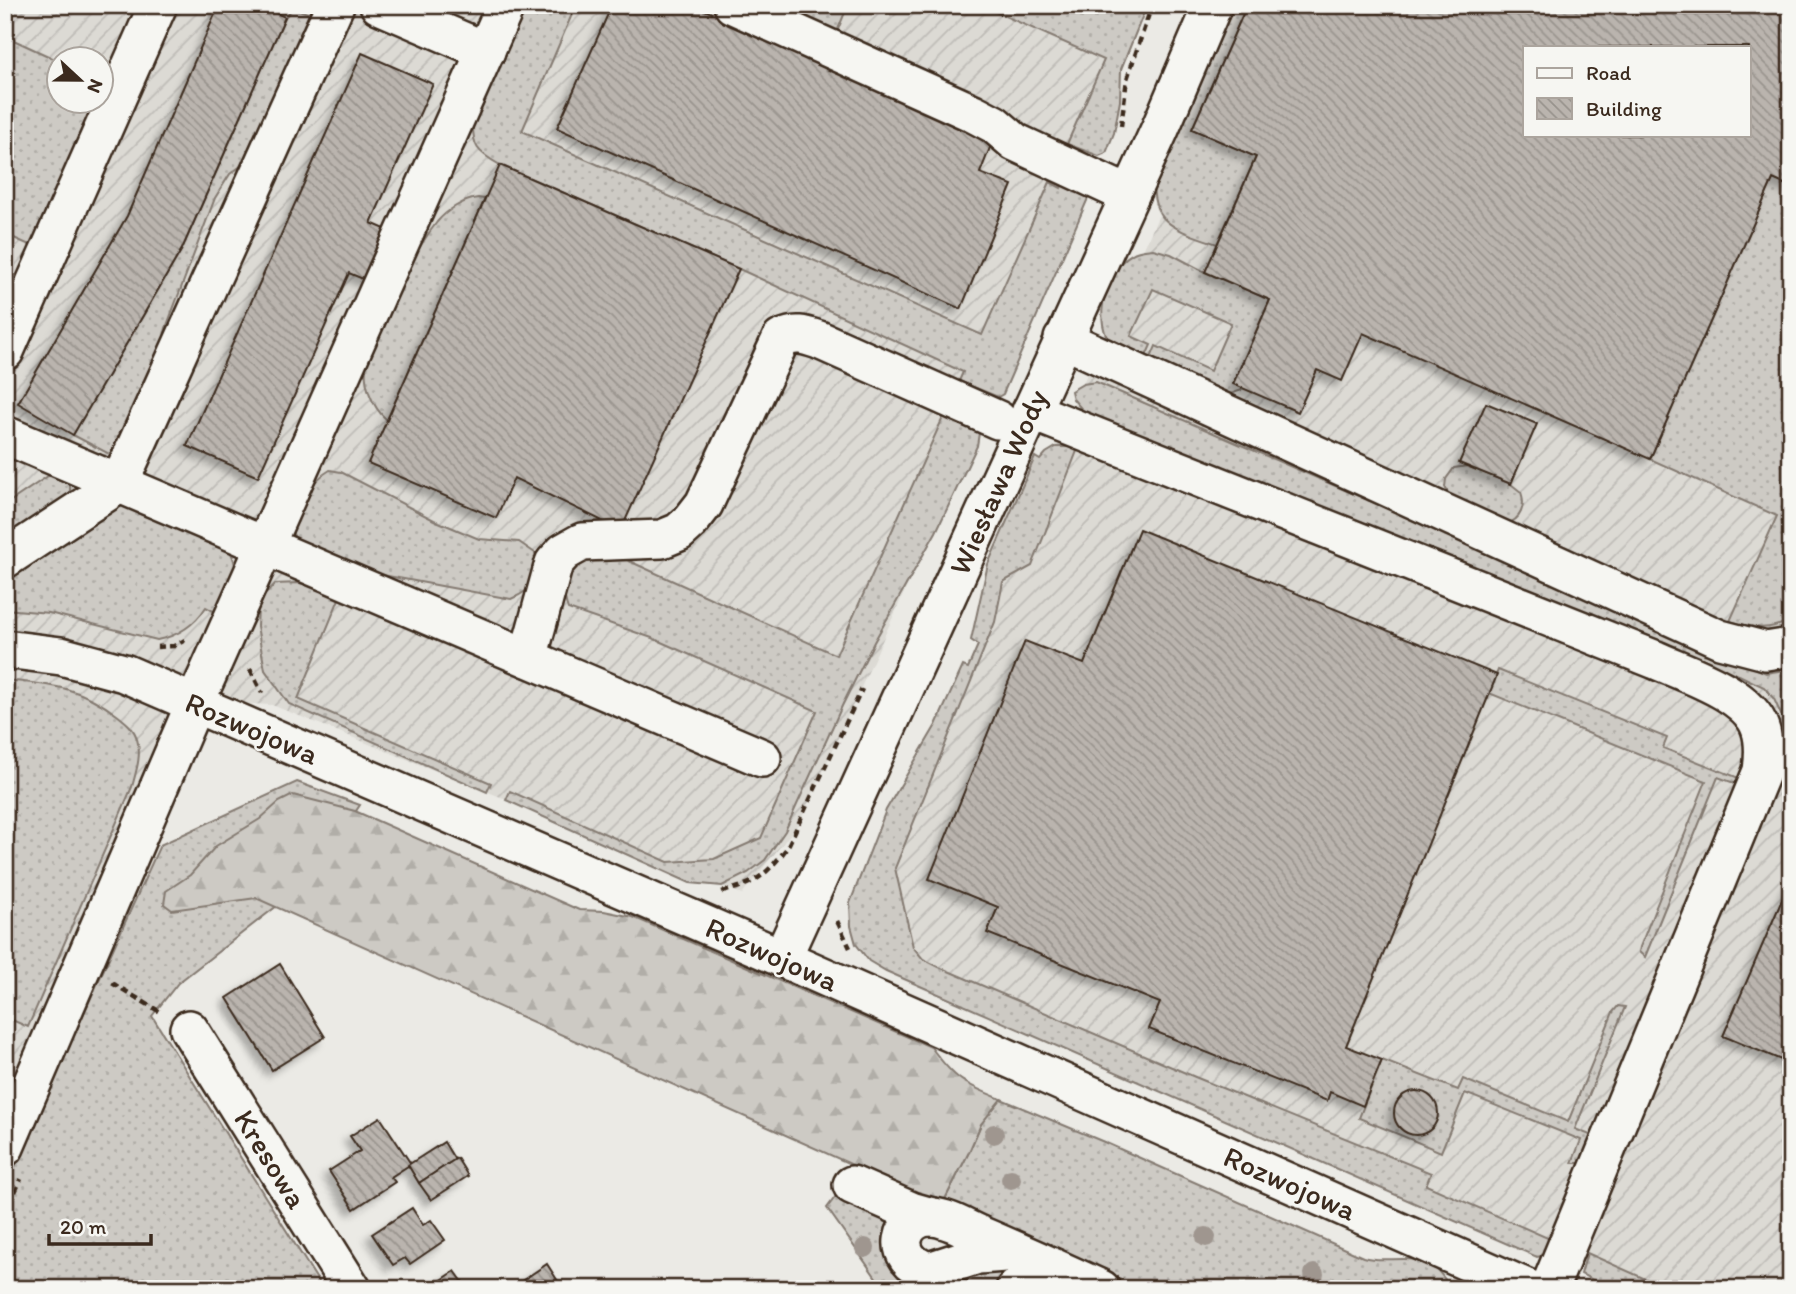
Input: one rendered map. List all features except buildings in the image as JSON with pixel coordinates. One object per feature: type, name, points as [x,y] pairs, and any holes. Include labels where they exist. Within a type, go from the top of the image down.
[{"type":"street","points":[[5,351],[158,5]]},
{"type":"street","points":[[5,559],[120,484],[335,5]]},
{"type":"street","points":[[379,5],[486,51]]},
{"type":"street","points":[[14,1162],[195,703],[506,5]]},
{"type":"street","points":[[733,5],[973,113],[994,124],[1015,142],[1129,195]]},
{"type":"street","name":"Wiesława Wody","points":[[782,958],[1014,415],[1063,339],[1213,5]]},
{"type":"street","points":[[528,658],[554,563],[564,552],[582,542],[662,539],[679,532],[691,522],[704,505],[781,340],[793,334],[803,334],[1656,660],[1719,688],[1745,706],[1760,725],[1765,749],[1762,771],[1549,1289]]},
{"type":"street","points":[[1063,339],[1720,639],[1766,651],[1791,647]]},
{"type":"street","points":[[5,435],[762,758]]},
{"type":"street","name":"Rozwojowa","points":[[5,649],[61,656],[124,673],[782,958],[1529,1289]]},
{"type":"street","name":"Kresowa","points":[[189,1029],[352,1289]]},
{"type":"street","points":[[852,1185],[911,1211],[946,1220],[1101,1289]]},
{"type":"street","points":[[932,1217],[919,1219],[907,1229],[902,1242],[904,1254],[922,1269],[936,1270],[978,1255],[1034,1259]]},
{"type":"street","points":[[1015,1289],[1034,1259]]},
{"type":"path","points":[[1120,132],[1126,79],[1152,5]]},
{"type":"path","points":[[149,647],[174,646],[197,632],[247,659],[250,672],[265,697]]},
{"type":"path","points":[[719,893],[749,885],[770,869],[787,848],[867,680]]},
{"type":"path","points":[[104,994],[110,982],[189,1029]]},
{"type":"path","points":[[5,1214],[14,1162]]},
{"type":"shaded area","points":[[5,5],[1128,5],[982,335],[917,564],[800,822],[742,894],[272,705],[196,701],[5,1126]]},
{"type":"shaded area","points":[[1247,5],[1791,5],[1791,1289],[1633,1289],[877,955],[872,905],[982,640],[1028,505],[1159,215],[1192,129]]},
{"type":"green space","points":[[520,5],[576,5],[522,131],[982,335],[1050,182],[1061,188],[1063,181],[1089,196],[1003,394],[998,397],[959,381],[963,372],[739,269],[500,165],[481,152],[475,143],[473,120]]},
{"type":"green space","points":[[779,5],[848,5],[837,32]]},
{"type":"green space","points":[[980,5],[1147,5],[1121,69],[1120,101],[1114,133],[1106,153],[1099,156],[1067,144],[1104,60]]},
{"type":"green space","points":[[1232,5],[1247,5],[1192,129],[1256,157],[1217,244],[1180,230],[1163,217],[1157,208],[1154,180]]},
{"type":"green space","points":[[293,8],[319,17],[252,158],[230,174],[215,198],[166,328],[150,398],[113,456],[73,435],[182,249],[285,17]]},
{"type":"green space","points":[[5,36],[46,55],[46,116],[106,116],[45,252],[5,234]]},
{"type":"green space","points":[[1773,179],[1791,187],[1791,620],[1760,628],[1730,621],[1777,516],[1650,459]]},
{"type":"green space","points":[[478,198],[485,199],[387,420],[373,401],[367,386],[366,370],[391,303],[404,275],[437,222],[461,203]]},
{"type":"green space","points":[[1153,249],[1171,254],[1270,300],[1233,383],[1243,388],[1242,390],[1222,397],[1148,365],[1156,346],[1210,371],[1231,323],[1153,289],[1131,336],[1151,345],[1143,363],[1114,347],[1107,337],[1102,311],[1104,297],[1115,271],[1132,254]]},
{"type":"green space","points":[[1096,382],[1766,673],[1791,669],[1791,755],[1783,773],[1789,749],[1788,730],[1774,699],[1764,687],[1085,413],[1073,399],[1071,391],[1083,384]]},
{"type":"green space","points":[[945,413],[976,428],[979,433],[977,446],[936,532],[874,642],[842,706],[785,831],[765,860],[748,873],[722,886],[690,883],[506,800],[510,791],[668,862],[714,859],[761,838],[817,711],[652,638],[568,609],[564,595],[567,579],[577,561],[609,556],[627,560],[836,655]]},
{"type":"green space","points":[[1056,447],[1070,447],[1077,451],[1032,566],[1003,582],[995,622],[895,868],[913,947],[923,959],[939,967],[1195,1077],[1431,1173],[1426,1185],[1557,1242],[1545,1255],[1537,1257],[886,971],[869,961],[856,944],[851,926],[850,903],[886,810],[936,725],[963,666],[968,668],[978,645],[971,640],[988,564],[1035,457],[1040,460]]},
{"type":"green space","points":[[1468,466],[1511,484],[1521,492],[1522,507],[1519,516],[1506,524],[1452,500],[1445,487],[1446,479],[1454,468]]},
{"type":"green space","points":[[330,470],[341,472],[434,520],[479,539],[519,542],[535,553],[537,569],[534,582],[526,591],[511,599],[377,574],[296,540],[292,532],[305,497],[315,482]]},
{"type":"green space","points":[[55,475],[70,484],[70,496],[5,545],[5,505],[48,476]]},
{"type":"green space","points":[[116,500],[230,551],[234,559],[235,575],[221,615],[206,607],[185,629],[157,640],[49,613],[5,609],[5,565]]},
{"type":"green space","points":[[299,583],[322,588],[339,599],[298,699],[491,783],[487,792],[289,704],[265,670],[257,626],[258,609],[264,596],[275,584]]},
{"type":"green space","points":[[1498,670],[1667,738],[1663,748],[1744,780],[1742,786],[1718,777],[1645,957],[1639,952],[1640,947],[1706,781],[1489,693]]},
{"type":"green space","points":[[5,680],[64,688],[90,698],[129,726],[136,735],[139,751],[132,787],[28,1027],[5,1017]]},
{"type":"green space","points":[[297,782],[360,805],[309,881],[178,983],[152,1016],[323,1289],[5,1289],[5,1188],[160,845]]},
{"type":"green space","points":[[293,795],[355,811],[579,910],[604,911],[633,917],[931,1047],[961,1080],[1001,1099],[981,1124],[942,1205],[256,898],[172,910],[164,904],[166,891],[190,875],[216,846]]},
{"type":"green space","points":[[1618,1006],[1625,1007],[1575,1129],[1600,1139],[1586,1163],[1572,1163],[1581,1140],[1465,1093],[1441,1152],[1359,1118],[1382,1060],[1458,1090],[1463,1079],[1568,1122],[1613,1012]]},
{"type":"green space","points":[[1001,1099],[1363,1257],[1409,1259],[1427,1263],[1437,1269],[1452,1289],[1130,1289],[942,1205],[981,1124]]},
{"type":"green space","points":[[842,1188],[881,1209],[938,1282],[953,1283],[985,1268],[1019,1272],[997,1289],[884,1289],[827,1208]]},
{"type":"green space","points":[[1587,1253],[1668,1289],[1610,1289],[1581,1274]]}]
